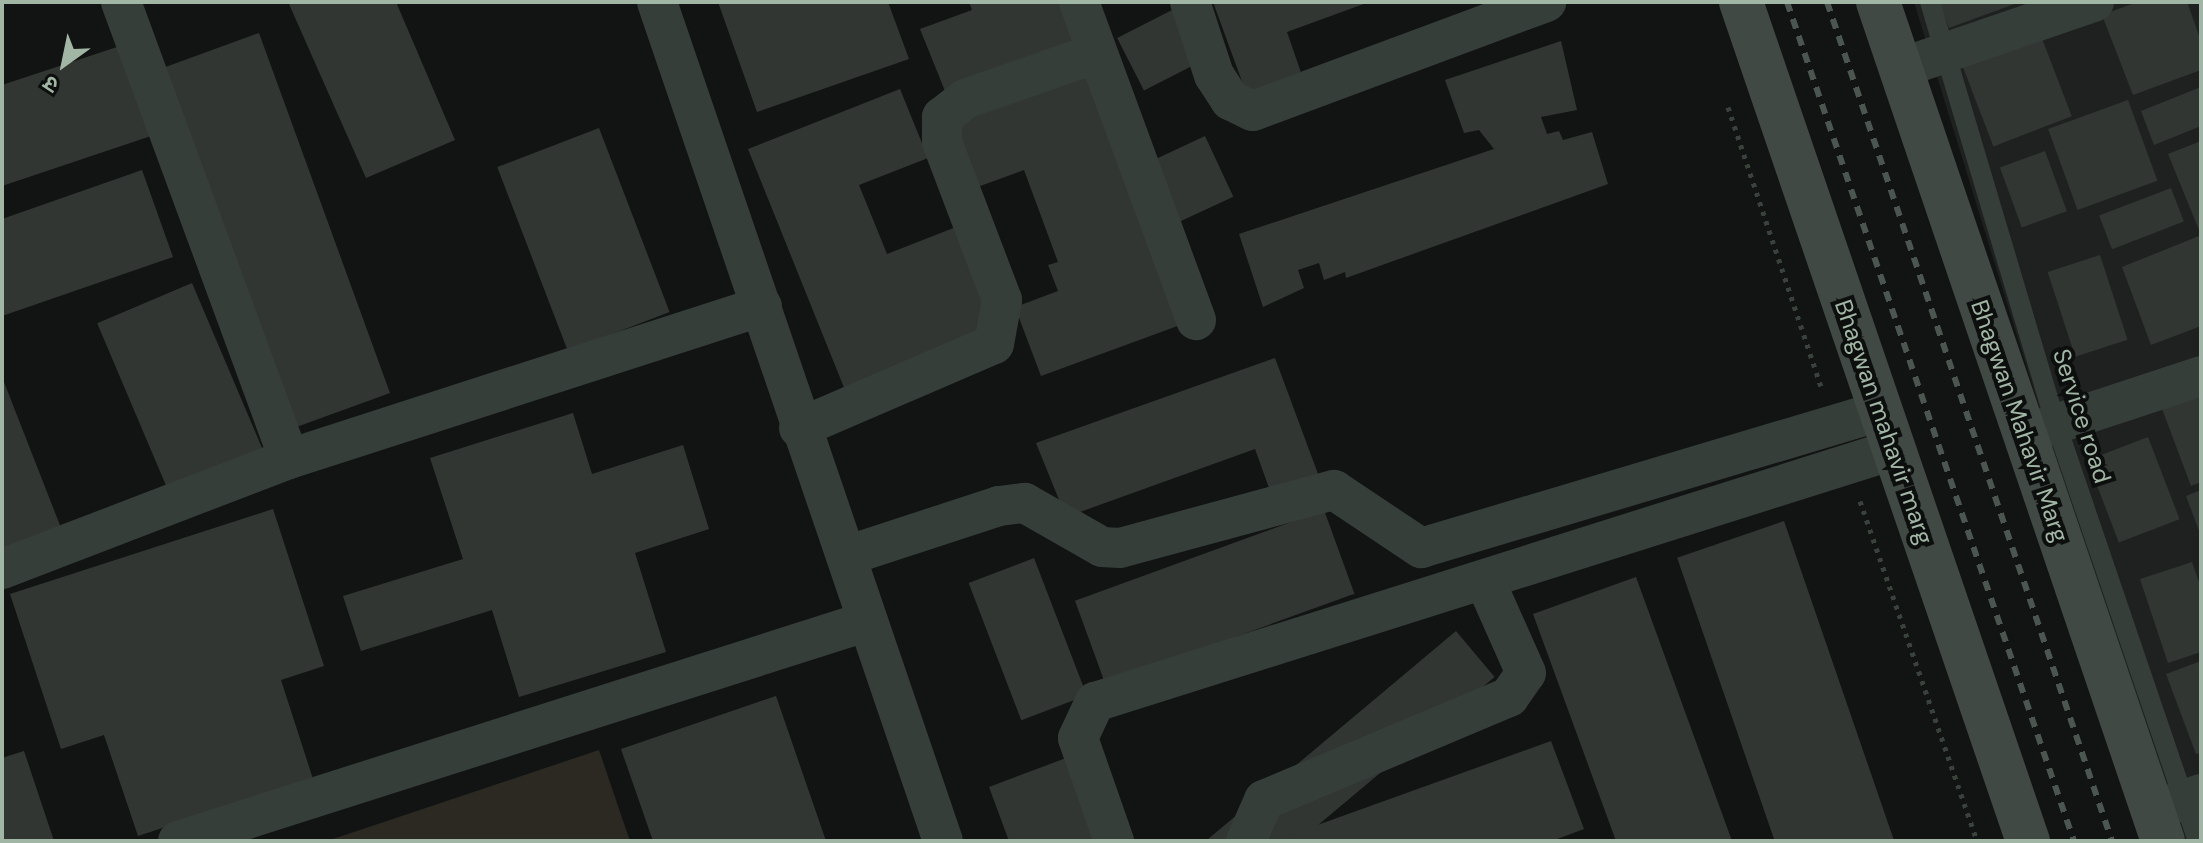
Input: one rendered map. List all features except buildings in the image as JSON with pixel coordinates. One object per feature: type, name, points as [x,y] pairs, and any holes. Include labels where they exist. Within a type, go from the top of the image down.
[{"type":"main road","name":"Bhagwan mahavir marg","points":[[1741,2],[2028,841]]},
{"type":"main road","name":"Bhagwan Mahavir Marg","points":[[1878,2],[2040,429],[2175,811]]},
{"type":"street","points":[[121,2],[289,459]]},
{"type":"street","points":[[657,2],[762,306],[799,428],[943,841]]},
{"type":"street","points":[[1079,2],[1196,320]]},
{"type":"street","points":[[1190,2],[1214,75],[1230,100],[1253,111],[1546,2]]},
{"type":"street","points":[[1901,68],[2094,2]]},
{"type":"street","points":[[799,428],[994,344],[1002,300],[942,142],[942,117],[965,99],[1097,53]]},
{"type":"street","points":[[2,569],[289,459],[762,306]]},
{"type":"street","points":[[2040,429],[2201,376]]},
{"type":"street","points":[[846,556],[999,506],[1025,503],[1102,547],[1120,548],[1334,490],[1421,548],[1887,430]]},
{"type":"street","points":[[1114,841],[1078,738],[1095,702],[1486,583],[1887,430]]},
{"type":"street","points":[[1246,841],[1264,800],[1509,697],[1526,673],[1486,583]]},
{"type":"street","points":[[178,841],[868,621]]},
{"type":"lane","name":"Service road","points":[[1930,2],[1948,53],[2040,429]]},
{"type":"lane","points":[[2175,811],[2198,841]]},
{"type":"shaded area","points":[[1914,2],[2201,2],[2201,841],[2173,841]]},
{"type":"shaded area","points":[[599,750],[630,841],[327,841]]},
{"type":"railway","points":[[1787,2],[2074,841]]},
{"type":"railway","points":[[1827,2],[2112,841]]}]
